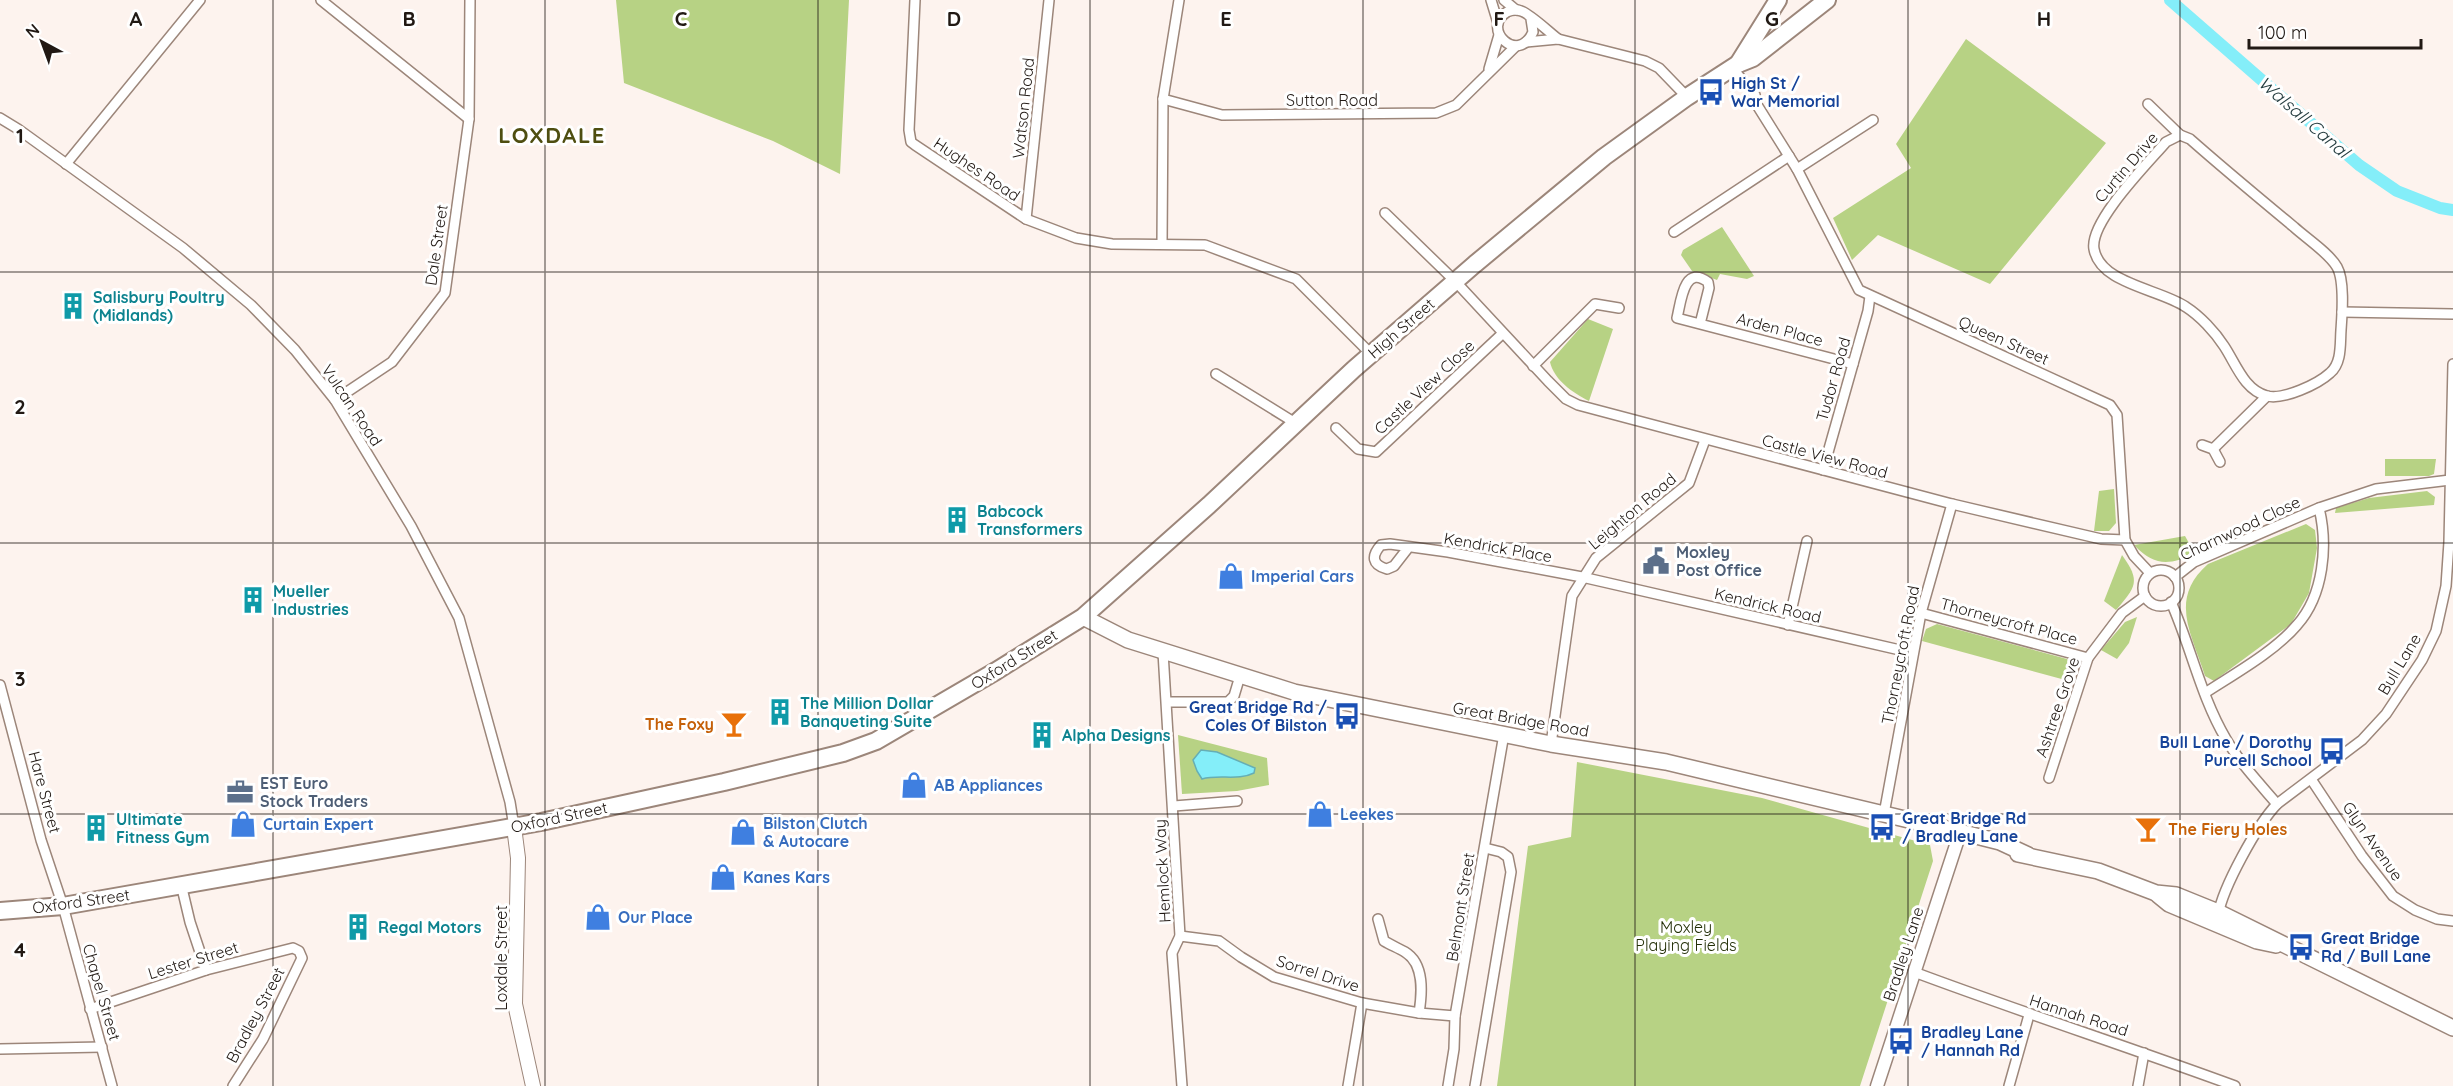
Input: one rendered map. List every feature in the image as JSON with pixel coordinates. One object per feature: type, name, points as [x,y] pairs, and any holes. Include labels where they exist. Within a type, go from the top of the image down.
[{"type":"highway","name":"High Street","points":[[1735,66],[1778,0]]},
{"type":"highway","points":[[1778,0],[1787,13],[1799,17],[1806,16]]},
{"type":"highway","name":"High Street","points":[[1083,617],[1132,576],[1371,354],[1604,157],[1687,97],[1735,66],[1753,58],[1827,0]]},
{"type":"highway","name":"Oxford Street","points":[[0,911],[63,906],[181,884],[286,869],[514,827],[724,782],[843,753],[876,741],[996,672],[1083,617]]},
{"type":"main road","name":"Great Bridge Road","points":[[1083,617],[1121,637],[1163,652],[1294,692],[1551,744],[1666,762],[2000,842],[2028,855],[2098,871],[2156,893],[2176,895],[2218,912],[2267,934],[2288,948],[2453,1028]]},
{"type":"main road","name":"Loxdale Street","points":[[514,827],[518,858],[515,1004],[533,1086]]},
{"type":"main road","name":"Great Bridge Road","points":[[2156,893],[2169,904],[2238,934],[2288,948]]},
{"type":"street","points":[[66,164],[200,0]]},
{"type":"street","points":[[321,0],[469,119]]},
{"type":"street","name":"Dale Street","points":[[335,400],[392,362],[445,293],[469,119],[470,0]]},
{"type":"street","name":"Hughes Road","points":[[915,0],[909,130],[911,142],[1026,219]]},
{"type":"street","name":"Watson Road","points":[[1026,219],[1049,0]]},
{"type":"street","points":[[1162,244],[1163,99],[1179,0]]},
{"type":"street","points":[[1491,0],[1499,35],[1509,45],[1516,46],[1526,42],[1558,39],[1645,61],[1659,68],[1687,97]]},
{"type":"street","points":[[1504,0],[1516,10],[1527,14],[1558,39]]},
{"type":"street","points":[[1498,23],[1505,14],[1516,10]]},
{"type":"street","points":[[1526,42],[1533,32],[1531,19]]},
{"type":"street","name":"Sutton Road","points":[[1489,71],[1499,35]]},
{"type":"street","name":"Sutton Road","points":[[1163,99],[1222,115],[1436,113],[1456,105],[1516,46]]},
{"type":"street","name":"Queen Street","points":[[1735,66],[1755,95],[1762,114],[1797,168],[1859,290],[2110,405],[2117,415],[2125,540]]},
{"type":"street","points":[[2148,104],[2180,135]]},
{"type":"street","name":"Vulcan Road","points":[[0,118],[183,249],[251,305],[296,350],[335,400],[411,526],[459,618],[510,802],[514,827]]},
{"type":"street","points":[[1797,168],[1873,120]]},
{"type":"street","name":"Curtin Drive","points":[[2180,135],[2190,139],[2316,247],[2337,268],[2341,281],[2340,356],[2331,373],[2303,390],[2278,396],[2267,396],[2251,387],[2240,375],[2223,345],[2186,306],[2110,273],[2098,261],[2093,247],[2100,220],[2166,142],[2180,135]]},
{"type":"street","points":[[1674,232],[1789,156]]},
{"type":"street","name":"Castle View Road","points":[[1385,213],[1455,281],[1566,399],[1578,405],[1952,504],[2101,539],[2125,540]]},
{"type":"street","points":[[1026,219],[1076,238],[1112,244],[1205,245],[1296,279],[1371,354]]},
{"type":"street","name":"Arden Place","points":[[1700,324],[1709,288],[1708,282],[1697,277],[1685,283],[1677,318],[1853,364]]},
{"type":"street","name":"Tudor Road","points":[[1823,470],[1868,311],[1870,296]]},
{"type":"street","points":[[1533,366],[1595,304],[1619,308]]},
{"type":"street","points":[[2342,312],[2453,314]]},
{"type":"street","name":"Castle View Close","points":[[1336,428],[1358,449],[1376,452],[1502,333]]},
{"type":"street","name":"Bull Lane","points":[[2218,912],[2255,832],[2277,804],[2362,740],[2395,702],[2422,660],[2436,631],[2446,586],[2451,542],[2453,364]]},
{"type":"street","points":[[1216,374],[1298,424]]},
{"type":"street","points":[[2213,449],[2267,396]]},
{"type":"street","name":"Leighton Road","points":[[1551,744],[1572,596],[1596,558],[1689,483],[1705,440]]},
{"type":"street","points":[[2202,445],[2213,449],[2220,462]]},
{"type":"street","name":"Charnwood Close","points":[[2175,577],[2194,562],[2319,508],[2376,489],[2450,480]]},
{"type":"street","name":"Thorneycroft Road","points":[[1884,814],[1921,613],[1952,504]]},
{"type":"street","name":"Charnwood Close","points":[[2205,693],[2257,659],[2298,625],[2313,597],[2323,567],[2325,531],[2319,508]]},
{"type":"street","points":[[2125,540],[2134,555],[2150,573]]},
{"type":"street","points":[[1788,625],[1807,542]]},
{"type":"street","name":"Kendrick Place","points":[[1408,548],[1448,552],[1582,577]]},
{"type":"street","points":[[2163,570],[2175,577],[2179,586],[2171,602],[2166,605],[2154,604],[2145,596],[2143,584],[2150,573],[2163,570]]},
{"type":"street","name":"Kendrick Road","points":[[1582,577],[1913,653]]},
{"type":"street","name":"Ashtree Grove","points":[[2049,778],[2088,658],[2122,613],[2145,596]]},
{"type":"street","points":[[2171,602],[2225,739],[2250,774],[2277,804]]},
{"type":"street","name":"Thorneycroft Place","points":[[1921,613],[2088,658]]},
{"type":"street","name":"Hemlock Way","points":[[1163,652],[1180,936],[1172,953],[1182,1086]]},
{"type":"street","points":[[1167,702],[1228,702],[1234,696],[1240,676]]},
{"type":"street","name":"Hare Street","points":[[0,685],[41,840],[63,906]]},
{"type":"street","name":"Belmont Street","points":[[1448,1086],[1454,1049],[1455,1016],[1504,734]]},
{"type":"street","name":"Glyn Avenue","points":[[2311,779],[2362,856],[2393,896],[2415,910],[2437,919],[2453,921]]},
{"type":"street","points":[[1174,806],[1237,801]]},
{"type":"street","name":"Bradley Lane","points":[[1877,1086],[1960,833]]},
{"type":"street","points":[[1475,1086],[1511,872],[1508,857],[1501,852],[1485,848]]},
{"type":"street","points":[[181,884],[190,922],[206,970]]},
{"type":"street","name":"Chapel Street","points":[[63,906],[112,1086]]},
{"type":"street","points":[[2201,918],[2218,912],[2218,918],[2234,926],[2238,934]]},
{"type":"street","points":[[1378,919],[1384,941],[1406,952],[1417,969],[1422,987],[1419,1013]]},
{"type":"street","name":"Sorrel Drive","points":[[1180,936],[1219,941],[1240,957],[1274,977],[1362,1003],[1419,1013],[1455,1016]]},
{"type":"street","name":"Lester Street","points":[[90,1009],[206,970],[293,948],[299,951],[302,958]]},
{"type":"street","name":"Bradley Street","points":[[233,1086],[262,1039],[302,958]]},
{"type":"street","name":"Hannah Road","points":[[1914,972],[2029,1015],[2145,1053],[2235,1086]]},
{"type":"street","points":[[1348,1086],[1362,1003]]},
{"type":"street","points":[[2009,1086],[2029,1015]]},
{"type":"street","points":[[0,1049],[102,1047]]},
{"type":"street","points":[[2138,1086],[2145,1053]]},
{"type":"green space","points":[[616,0],[849,0],[840,174],[773,141],[624,83]]},
{"type":"green space","points":[[1966,39],[2106,143],[1990,284],[1878,235],[1852,260],[1833,218],[1911,168],[1896,144]]},
{"type":"green space","points":[[1722,227],[1754,276],[1747,279],[1720,274],[1717,280],[1692,271],[1681,255],[1683,250]]},
{"type":"green space","points":[[1588,319],[1613,329],[1589,401],[1560,380],[1550,362]]},
{"type":"green space","points":[[2385,459],[2436,459],[2434,474],[2385,476]]},
{"type":"green space","points":[[2114,489],[2116,523],[2109,531],[2094,531],[2099,491]]},
{"type":"green space","points":[[2427,491],[2435,497],[2434,505],[2335,513],[2336,508],[2369,498]]},
{"type":"green space","points":[[2306,524],[2315,530],[2317,548],[2309,593],[2291,624],[2214,681],[2205,676],[2187,617],[2186,604],[2189,590],[2196,577],[2208,564]]},
{"type":"green space","points":[[2185,536],[2195,554],[2170,562],[2149,557],[2134,545]]},
{"type":"green space","points":[[2122,555],[2132,571],[2134,584],[2116,610],[2104,601]]},
{"type":"green space","points":[[2137,617],[2129,643],[2117,659],[2101,650],[2125,622]]},
{"type":"green space","points":[[1937,624],[2067,659],[2073,664],[2069,681],[1922,641],[1926,629]]},
{"type":"green space","points":[[1178,735],[1267,758],[1269,785],[1237,791],[1182,794]]},
{"type":"green space","name":"Moxley Playing Fields","points":[[1577,762],[1762,798],[1930,845],[1933,861],[1860,1086],[1497,1086],[1528,846],[1571,837]]},
{"type":"water","points":[[1201,750],[1217,752],[1255,768],[1254,773],[1242,777],[1202,779],[1193,760]]},
{"type":"waterway","name":"Walsall Canal","points":[[2170,0],[2359,165],[2397,191],[2440,208],[2453,210]]},
{"type":"place","name":"High St / War Memorial","points":[[1711,92]]},
{"type":"place","name":"Salisbury Poultry (Midlands)","points":[[73,306]]},
{"type":"place","name":"Babcock Transformers","points":[[957,520]]},
{"type":"place","name":"Moxley Post Office","points":[[1656,561]]},
{"type":"place","name":"Imperial Cars","points":[[1231,576]]},
{"type":"place","name":"Mueller Industries","points":[[253,600]]},
{"type":"place","name":"The Million Dollar Banqueting Suite","points":[[780,712]]},
{"type":"place","name":"Great Bridge Rd / Coles Of Bilston","points":[[1347,716]]},
{"type":"place","name":"The Foxy","points":[[734,724]]},
{"type":"place","name":"Alpha Designs","points":[[1042,735]]},
{"type":"place","name":"Bull Lane / Dorothy Purcell School","points":[[2332,751]]},
{"type":"place","name":"AB Appliances","points":[[914,785]]},
{"type":"place","name":"EST Euro Stock Traders","points":[[240,792]]},
{"type":"place","name":"Leekes","points":[[1320,814]]},
{"type":"place","name":"Curtain Expert","points":[[243,824]]},
{"type":"place","name":"Great Bridge Rd / Bradley Lane","points":[[1882,827]]},
{"type":"place","name":"Ultimate Fitness Gym","points":[[96,828]]},
{"type":"place","name":"The Fiery Holes","points":[[2148,829]]},
{"type":"place","name":"Bilston Clutch & Autocare","points":[[743,832]]},
{"type":"place","name":"Kanes Kars","points":[[723,877]]},
{"type":"place","name":"Our Place","points":[[598,917]]},
{"type":"place","name":"Regal Motors","points":[[358,927]]},
{"type":"place","name":"Great Bridge Rd / Bull Lane","points":[[2301,947]]},
{"type":"place","name":"Bradley Lane / Hannah Rd","points":[[1901,1041]]},
{"type":"district","name":"LOXDALE","points":[[552,135]]}]
